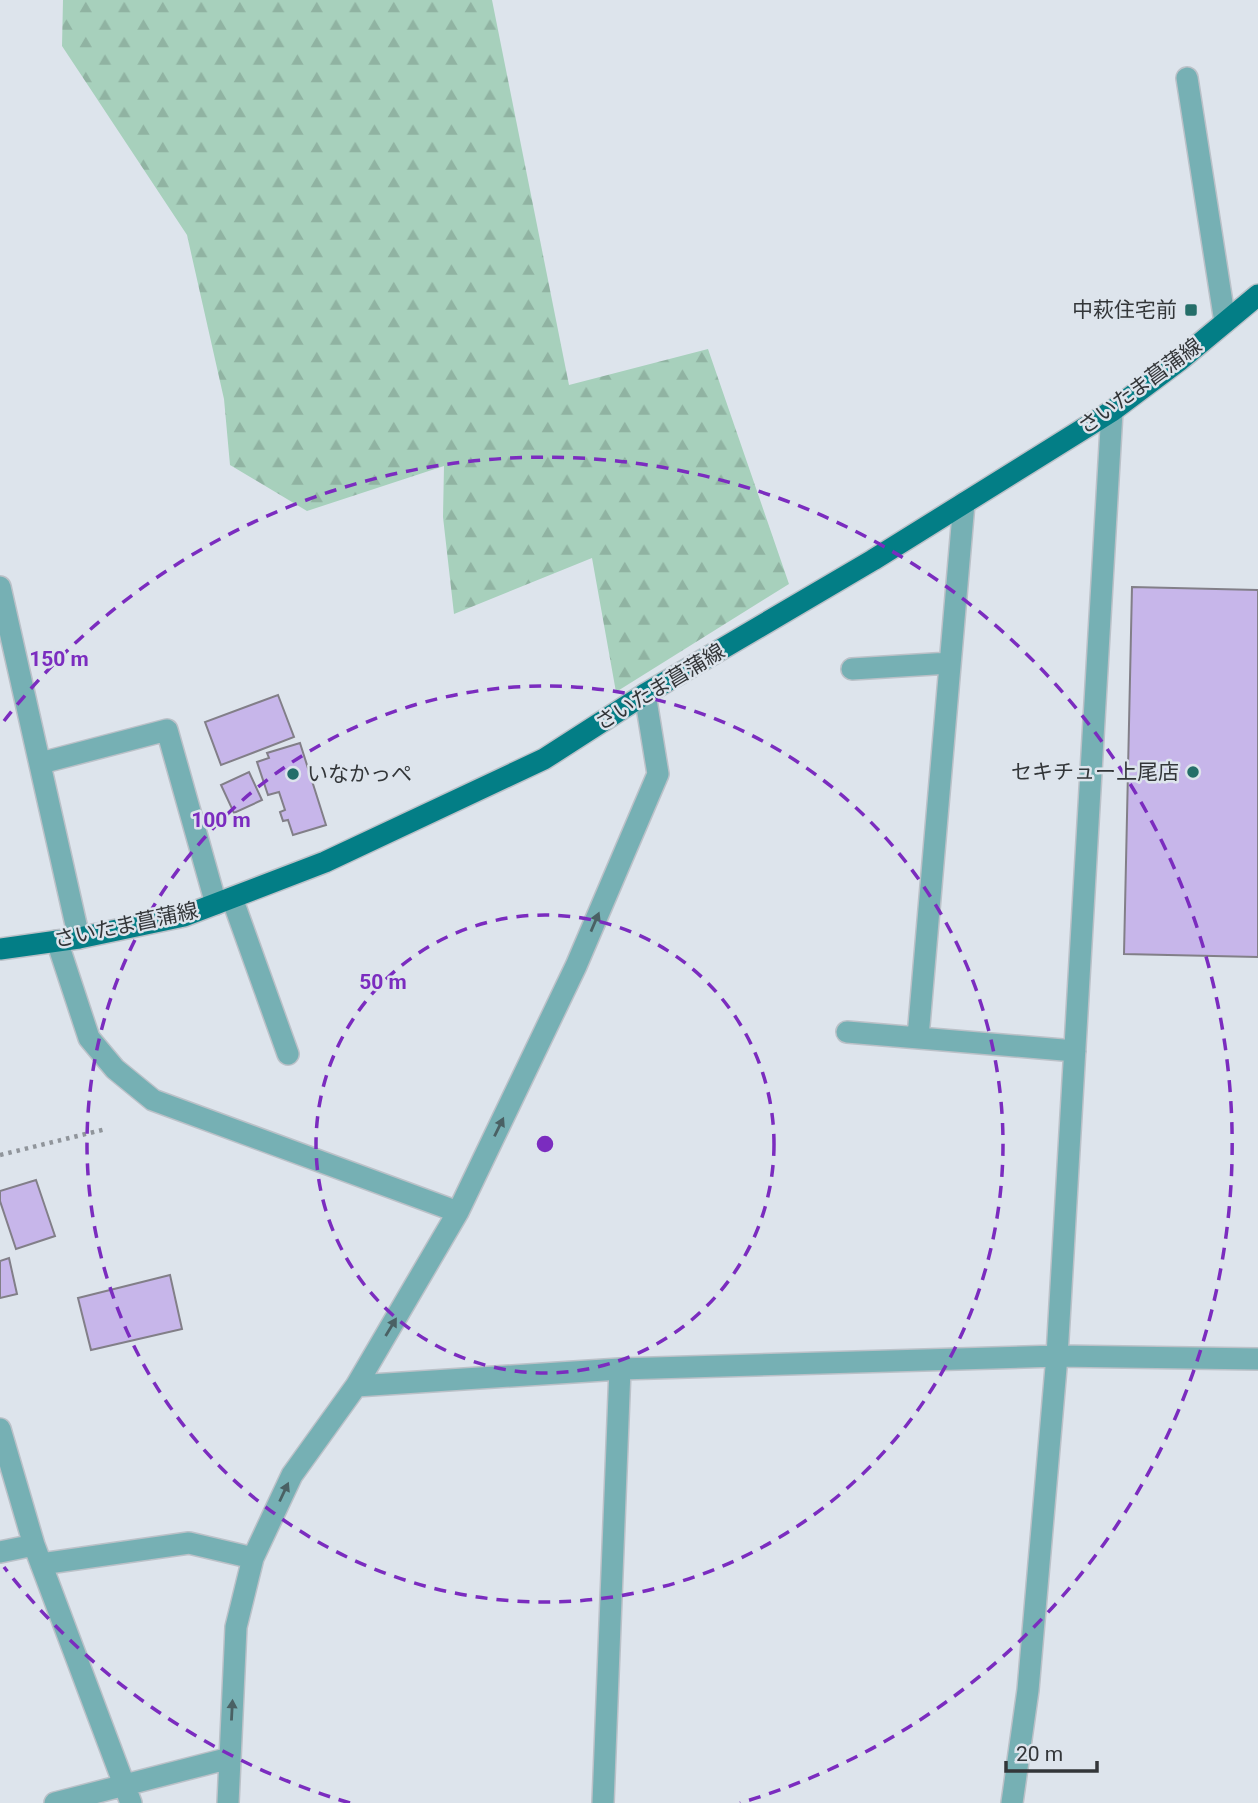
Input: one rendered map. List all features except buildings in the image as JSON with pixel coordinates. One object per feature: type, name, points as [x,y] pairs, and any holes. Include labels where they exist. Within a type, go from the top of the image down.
[{"type":"main road","name":"さいたま菖蒲線","points":[[0,949],[79,938],[184,916],[325,862],[544,759],[645,694],[861,567],[1112,411],[1258,295]]},
{"type":"street","points":[[1187,78],[1225,322]]},
{"type":"street","points":[[1012,1803],[1028,1690],[1057,1356],[1112,411]]},
{"type":"street","points":[[918,1037],[964,503]]},
{"type":"street","points":[[0,587],[79,938]]},
{"type":"street","points":[[852,669],[950,663]]},
{"type":"street","points":[[228,1803],[236,1627],[253,1558],[292,1475],[356,1386],[458,1212],[576,966],[658,774],[645,694]]},
{"type":"street","points":[[41,763],[167,730],[224,901],[288,1054]]},
{"type":"street","points":[[57,941],[89,1038],[115,1069],[153,1100],[458,1212]]},
{"type":"street","points":[[847,1032],[1075,1051]]},
{"type":"street","points":[[356,1386],[620,1369],[1057,1356],[1258,1359]]},
{"type":"street","points":[[603,1803],[620,1369]]},
{"type":"street","points":[[0,1429],[38,1554],[128,1794]]},
{"type":"street","points":[[0,1552],[38,1554],[189,1544],[253,1558]]},
{"type":"street","points":[[55,1803],[128,1794],[230,1758]]},
{"type":"path","points":[[0,1155],[106,1129]]},
{"type":"green space","points":[[63,0],[492,0],[569,385],[708,349],[789,584],[616,692],[592,558],[454,614],[443,517],[444,466],[307,511],[230,465],[224,399],[187,235],[62,46]]},
{"type":"place","name":"中萩住宅前","points":[[1191,310]]},
{"type":"place","name":"セキチュー上尾店","points":[[1193,772]]},
{"type":"place","name":"いなかっぺ","points":[[293,774]]}]
